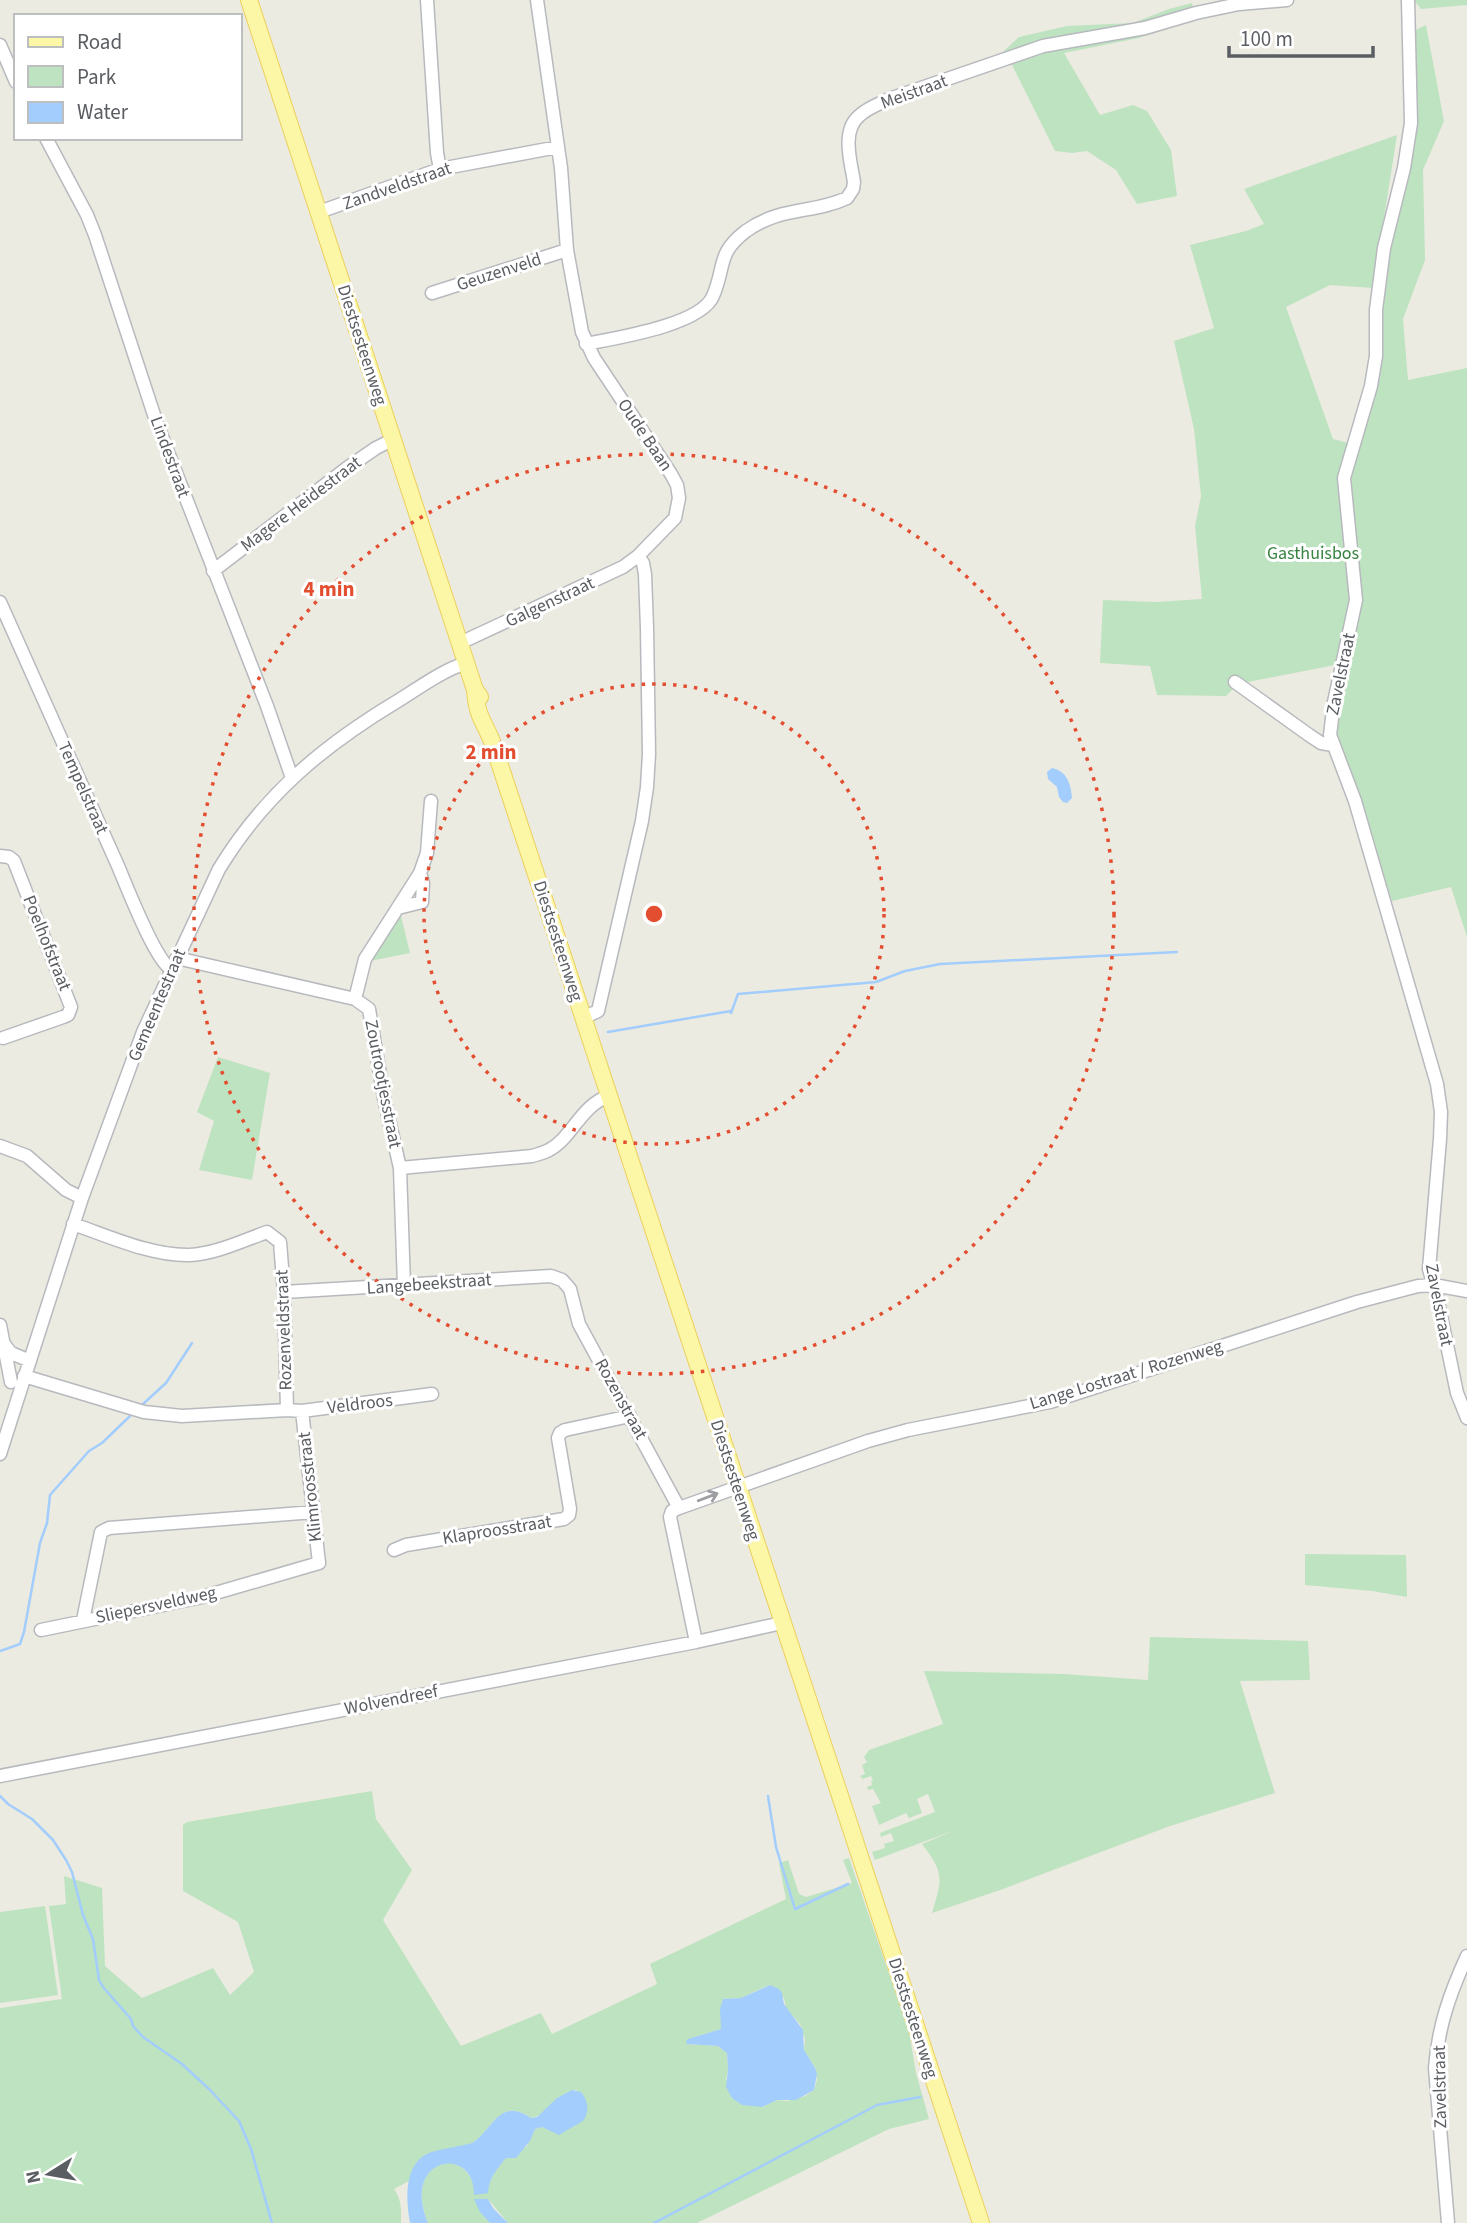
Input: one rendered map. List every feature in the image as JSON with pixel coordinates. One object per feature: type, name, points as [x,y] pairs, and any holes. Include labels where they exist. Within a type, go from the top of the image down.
[{"type":"main road","name":"Diestsesteenweg","points":[[249,0],[460,643],[475,690],[476,708],[481,723],[490,736],[981,2223]]},
{"type":"street","points":[[427,0],[440,169]]},
{"type":"street","name":"Oude Baan","points":[[537,0],[558,147],[567,250],[582,332],[586,344],[677,485],[679,498],[675,518],[638,556]]},
{"type":"street","name":"Meistraat","points":[[586,344],[662,327],[701,310],[713,297],[727,250],[746,232],[778,214],[847,198],[854,182],[849,139],[851,127],[867,110],[889,99],[1042,46],[1144,27],[1238,4],[1287,0]]},
{"type":"street","name":"Zavelstraat","points":[[1408,0],[1411,123],[1404,168],[1384,248],[1376,310],[1376,356],[1371,386],[1344,478],[1356,600],[1332,710],[1330,735],[1355,802],[1437,1084],[1441,1112],[1440,1139],[1429,1261],[1457,1393],[1467,1418]]},
{"type":"street","points":[[0,45],[14,77]]},
{"type":"street","name":"Lindestraat","points":[[47,140],[95,235],[157,424],[267,706],[292,778]]},
{"type":"street","name":"Zandveldstraat","points":[[318,212],[440,169],[558,147]]},
{"type":"street","name":"Geuzenveld","points":[[432,293],[567,250]]},
{"type":"street","name":"Magere Heidestraat","points":[[213,571],[346,468],[392,440]]},
{"type":"street","points":[[583,1018],[598,1011],[642,821],[647,787],[648,628],[645,574],[643,563],[638,556]]},
{"type":"street","name":"Galgenstraat","points":[[460,643],[611,573],[638,556]]},
{"type":"street","name":"Tempelstraat","points":[[0,602],[5,626],[145,926],[165,965],[174,964]]},
{"type":"street","name":"Gemeentestraat","points":[[0,1454],[73,1224],[143,1032],[219,869],[254,817],[292,778],[357,726],[420,686],[466,663]]},
{"type":"street","points":[[1235,682],[1321,743],[1333,745]]},
{"type":"street","points":[[355,999],[365,959],[420,873],[427,853],[431,802]]},
{"type":"street","name":"Poelhofstraat","points":[[0,856],[14,861],[71,1007],[68,1015],[3,1038]]},
{"type":"street","name":"Zoutrootjesstraat","points":[[174,964],[181,959],[355,999],[369,1009],[400,1168],[532,1156],[548,1151],[597,1100],[609,1096]]},
{"type":"street","points":[[0,1146],[27,1156],[66,1190],[82,1198]]},
{"type":"street","points":[[400,1168],[404,1286]]},
{"type":"street","name":"Rozenveldstraat","points":[[24,1377],[144,1412],[182,1416],[287,1410],[280,1242],[267,1232],[208,1252],[188,1255],[151,1250],[73,1224]]},
{"type":"street","name":"Langebeekstraat","points":[[284,1293],[551,1276],[562,1280],[569,1289]]},
{"type":"street","points":[[1434,1284],[1467,1291]]},
{"type":"street","name":"Lange Lostraat / Rozenweg","points":[[737,1486],[892,1434],[1050,1402],[1357,1301],[1434,1284]]},
{"type":"street","name":"Rozenstraat","points":[[569,1289],[579,1324],[678,1508]]},
{"type":"street","points":[[0,1325],[10,1382]]},
{"type":"street","points":[[4,1344],[15,1356],[30,1362]]},
{"type":"street","name":"Veldroos","points":[[287,1410],[302,1411],[432,1394]]},
{"type":"street","name":"Klimroosstraat","points":[[302,1411],[319,1563]]},
{"type":"street","name":"Klaproosstraat","points":[[394,1550],[406,1545],[564,1520],[570,1509],[558,1438],[560,1433],[630,1416]]},
{"type":"street","points":[[696,1642],[670,1517],[678,1508],[737,1486]]},
{"type":"street","name":"Sliepersveldweg","points":[[314,1512],[109,1528],[101,1532],[83,1620],[202,1597],[319,1563]]},
{"type":"street","points":[[41,1630],[83,1620]]},
{"type":"street","name":"Wolvendreef","points":[[0,1776],[696,1642],[782,1623]]},
{"type":"street","name":"Zavelstraat","points":[[1448,2223],[1436,2068],[1437,2045],[1442,2017],[1467,1956]]},
{"type":"green space","points":[[1414,0],[1467,0],[1467,5],[1421,9]]},
{"type":"green space","points":[[1192,3],[1193,12],[1164,19],[1167,29],[1139,38],[1064,53],[1100,115],[1133,105],[1147,111],[1171,150],[1177,196],[1137,204],[1116,170],[1087,151],[1055,151],[1012,65],[995,59],[1019,37],[1067,26],[1133,23]]},
{"type":"green space","name":"Gasthuisbos","points":[[1426,25],[1444,121],[1423,170],[1425,260],[1403,319],[1408,380],[1467,368],[1467,937],[1451,887],[1392,901],[1335,727],[1345,663],[1238,684],[1226,696],[1157,695],[1150,666],[1100,663],[1103,600],[1155,602],[1202,599],[1195,526],[1201,496],[1194,429],[1174,341],[1214,328],[1190,245],[1264,224],[1244,189],[1397,135],[1373,288],[1330,285],[1286,307],[1333,439],[1359,446],[1380,379],[1378,314],[1384,250],[1401,148],[1411,55],[1407,34]]},
{"type":"green space","points":[[401,916],[410,953],[370,961]]},
{"type":"green space","points":[[218,1057],[270,1073],[252,1180],[199,1170],[214,1121],[197,1112]]},
{"type":"green space","points":[[1305,1554],[1406,1555],[1407,1597],[1305,1585]]},
{"type":"green space","points":[[1150,1637],[1308,1641],[1310,1680],[1240,1681],[1275,1793],[1170,1826],[932,1913],[938,1892],[938,1870],[922,1844],[955,1830],[875,1860],[872,1852],[885,1848],[884,1844],[894,1841],[891,1833],[881,1837],[880,1833],[935,1812],[928,1794],[917,1799],[922,1813],[909,1818],[906,1813],[879,1825],[872,1806],[881,1803],[873,1789],[868,1790],[867,1787],[872,1785],[873,1780],[871,1776],[863,1779],[860,1776],[865,1774],[862,1765],[867,1762],[864,1757],[869,1750],[943,1724],[924,1671],[1064,1674],[1148,1680]]},
{"type":"green space","points":[[372,1791],[376,1819],[412,1870],[383,1920],[461,2046],[541,2013],[552,2034],[657,1984],[650,1964],[786,1899],[779,1863],[788,1860],[799,1894],[806,1897],[852,1883],[843,1860],[849,1858],[909,2031],[916,2073],[929,2119],[889,2129],[697,2223],[508,2223],[488,2199],[475,2200],[490,2223],[428,2223],[422,2202],[423,2185],[428,2173],[437,2166],[448,2163],[458,2165],[468,2173],[474,2186],[488,2185],[506,2158],[527,2146],[535,2129],[542,2127],[551,2130],[577,2090],[563,2095],[543,2113],[531,2118],[520,2112],[505,2113],[472,2143],[416,2165],[409,2181],[394,2189],[400,2201],[401,2223],[0,2223],[0,2008],[62,1999],[49,1906],[66,1904],[64,1876],[102,1888],[105,1966],[142,1998],[213,1968],[230,1995],[254,1972],[238,1922],[183,1891],[183,1825],[187,1822]],"holes":[[[769,1985],[784,1998],[786,2008],[800,2024],[805,2039],[804,2050],[815,2068],[817,2080],[814,2090],[805,2096],[787,2101],[777,2100],[762,2107],[726,2080],[727,2053],[718,2046],[687,2044],[701,2035],[721,2029],[723,1999],[741,1998]]]},
{"type":"green space","points":[[45,1906],[58,1995],[0,2003],[0,1912]]},
{"type":"water","points":[[1052,768],[1065,775],[1069,783],[1072,798],[1067,803],[1059,797],[1057,787],[1048,779],[1047,772]]},
{"type":"water","points":[[770,1985],[782,1993],[784,2004],[803,2030],[804,2050],[817,2074],[814,2090],[796,2100],[777,2100],[762,2107],[742,2105],[732,2098],[726,2087],[727,2053],[718,2046],[687,2044],[686,2041],[721,2029],[720,2009],[723,1999],[741,1998]]},
{"type":"water","points":[[572,2090],[581,2092],[585,2099],[587,2110],[583,2121],[559,2135],[542,2127],[535,2129],[530,2141],[516,2158],[506,2158],[496,2170],[488,2193],[474,2195],[471,2179],[463,2168],[453,2164],[441,2165],[431,2171],[424,2183],[422,2200],[428,2223],[410,2223],[408,2184],[414,2165],[421,2158],[434,2151],[472,2143],[504,2113],[520,2112],[531,2118],[537,2117],[557,2098]]},
{"type":"water","points":[[474,2199],[488,2199],[508,2223],[490,2223],[480,2212]]},
{"type":"waterway","points":[[731,1013],[738,994],[876,982],[905,971],[940,964],[1177,952]]},
{"type":"waterway","points":[[608,1032],[731,1011]]},
{"type":"waterway","points":[[143,1404],[166,1383],[192,1343]]},
{"type":"waterway","points":[[0,1651],[20,1644],[24,1632],[40,1543],[47,1523],[50,1495],[89,1451],[102,1443],[130,1416]]},
{"type":"waterway","points":[[0,1796],[32,1819],[53,1840],[66,1860],[93,1939],[99,1980],[103,1987],[143,2037],[182,2064],[239,2121],[251,2149],[272,2223]]},
{"type":"waterway","points":[[768,1796],[776,1847],[795,1909],[848,1884]]},
{"type":"waterway","points":[[654,2223],[877,2105],[920,2097]]}]
